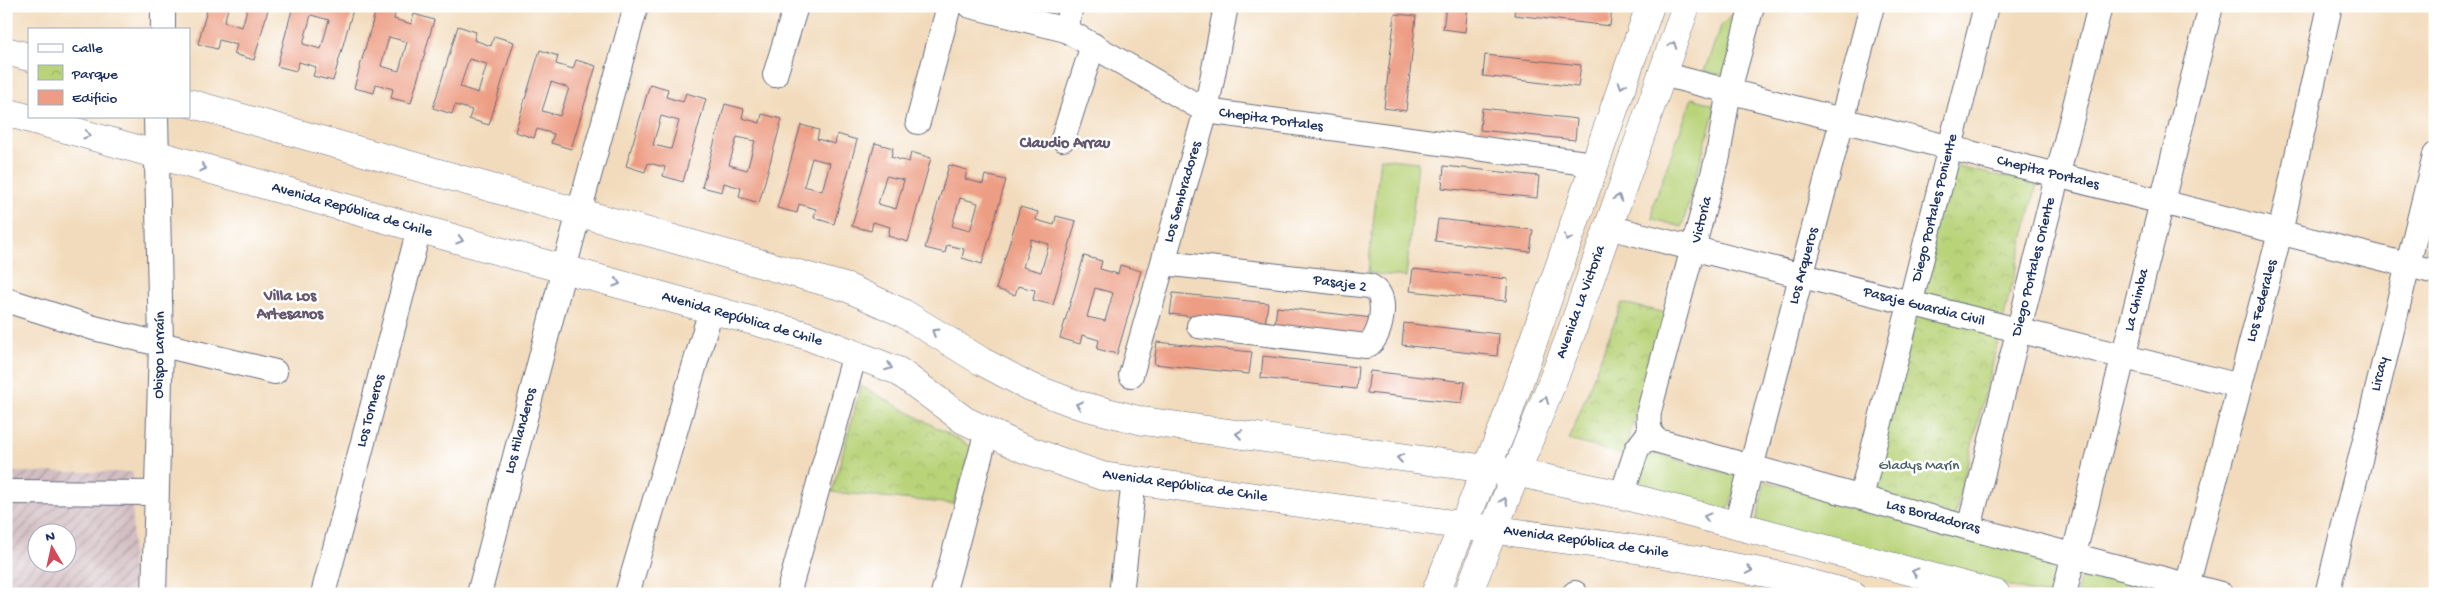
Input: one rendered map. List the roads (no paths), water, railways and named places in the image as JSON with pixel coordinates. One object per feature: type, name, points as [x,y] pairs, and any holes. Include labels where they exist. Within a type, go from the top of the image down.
[{"type":"main road","points":[[1435,594],[1462,524],[1503,428],[1593,164],[1650,6]]},
{"type":"main road","name":"Avenida La Victoria","points":[[1468,594],[1568,342],[1686,6]]},
{"type":"main road","points":[[6,51],[28,57]]},
{"type":"main road","points":[[190,103],[848,288],[903,313],[1004,374],[1079,405],[1143,420],[1516,474],[1622,495],[1996,594]]},
{"type":"main road","name":"Avenida República de Chile","points":[[6,112],[711,310],[805,334],[898,371],[964,420],[1022,448],[1102,476],[1462,524],[1683,557],[1777,575],[1851,594]]},
{"type":"street","points":[[163,6],[163,28]]},
{"type":"street","name":"Los Hilanderos","points":[[479,594],[579,212],[636,6]]},
{"type":"street","points":[[775,75],[796,6]]},
{"type":"street","points":[[918,122],[949,6]]},
{"type":"street","name":"Chepita Portales","points":[[971,6],[1066,30],[1206,111],[1593,164]]},
{"type":"street","points":[[1066,30],[1071,6]]},
{"type":"street","name":"Los Sembradores","points":[[1131,375],[1206,111],[1226,6]]},
{"type":"street","name":"Victoria","points":[[1650,432],[1649,411],[1721,145],[1729,90],[1752,6]]},
{"type":"street","name":"Los Arqueros","points":[[1736,525],[1872,6]]},
{"type":"street","name":"Diego Portales Poniente","points":[[1862,498],[1986,6]]},
{"type":"street","name":"Diego Portales Oriente","points":[[1969,528],[2100,6]]},
{"type":"street","name":"La Chimba","points":[[2064,594],[2211,6]]},
{"type":"street","name":"Los Federales","points":[[2185,589],[2280,233],[2330,6]]},
{"type":"street","points":[[1062,139],[1093,46]]},
{"type":"street","name":"Chepita Portales","points":[[1662,74],[2435,272]]},
{"type":"street","name":"Obispo Larraín","points":[[154,594],[161,344],[156,118]]},
{"type":"street","name":"Lircay","points":[[2327,594],[2435,155]]},
{"type":"street","name":"Pasaje Guardia Civil","points":[[1608,227],[2240,386]]},
{"type":"street","name":"Los Torneros","points":[[323,594],[419,228]]},
{"type":"street","name":"Pasaje 2","points":[[1163,262],[1370,286],[1378,292],[1382,304],[1376,338],[1366,346],[1199,326]]},
{"type":"street","points":[[6,300],[94,328],[275,372]]},
{"type":"street","points":[[627,594],[711,310]]},
{"type":"street","points":[[788,594],[856,354]]},
{"type":"street","points":[[943,594],[987,431]]},
{"type":"street","points":[[1622,495],[1637,449],[1650,432]]},
{"type":"street","name":"Las Bordadoras","points":[[1650,432],[1655,440],[1664,443],[1969,528],[2074,554],[2185,589],[2221,594]]},
{"type":"street","points":[[1122,594],[1134,480]]},
{"type":"street","points":[[6,492],[156,493]]},
{"type":"district","name":"Claudio Arrau","points":[[1065,144]]},
{"type":"district","name":"Villa Los Artesanos","points":[[290,306]]},
{"type":"park label","name":"Gladys Marín","points":[[1919,466]]}]
